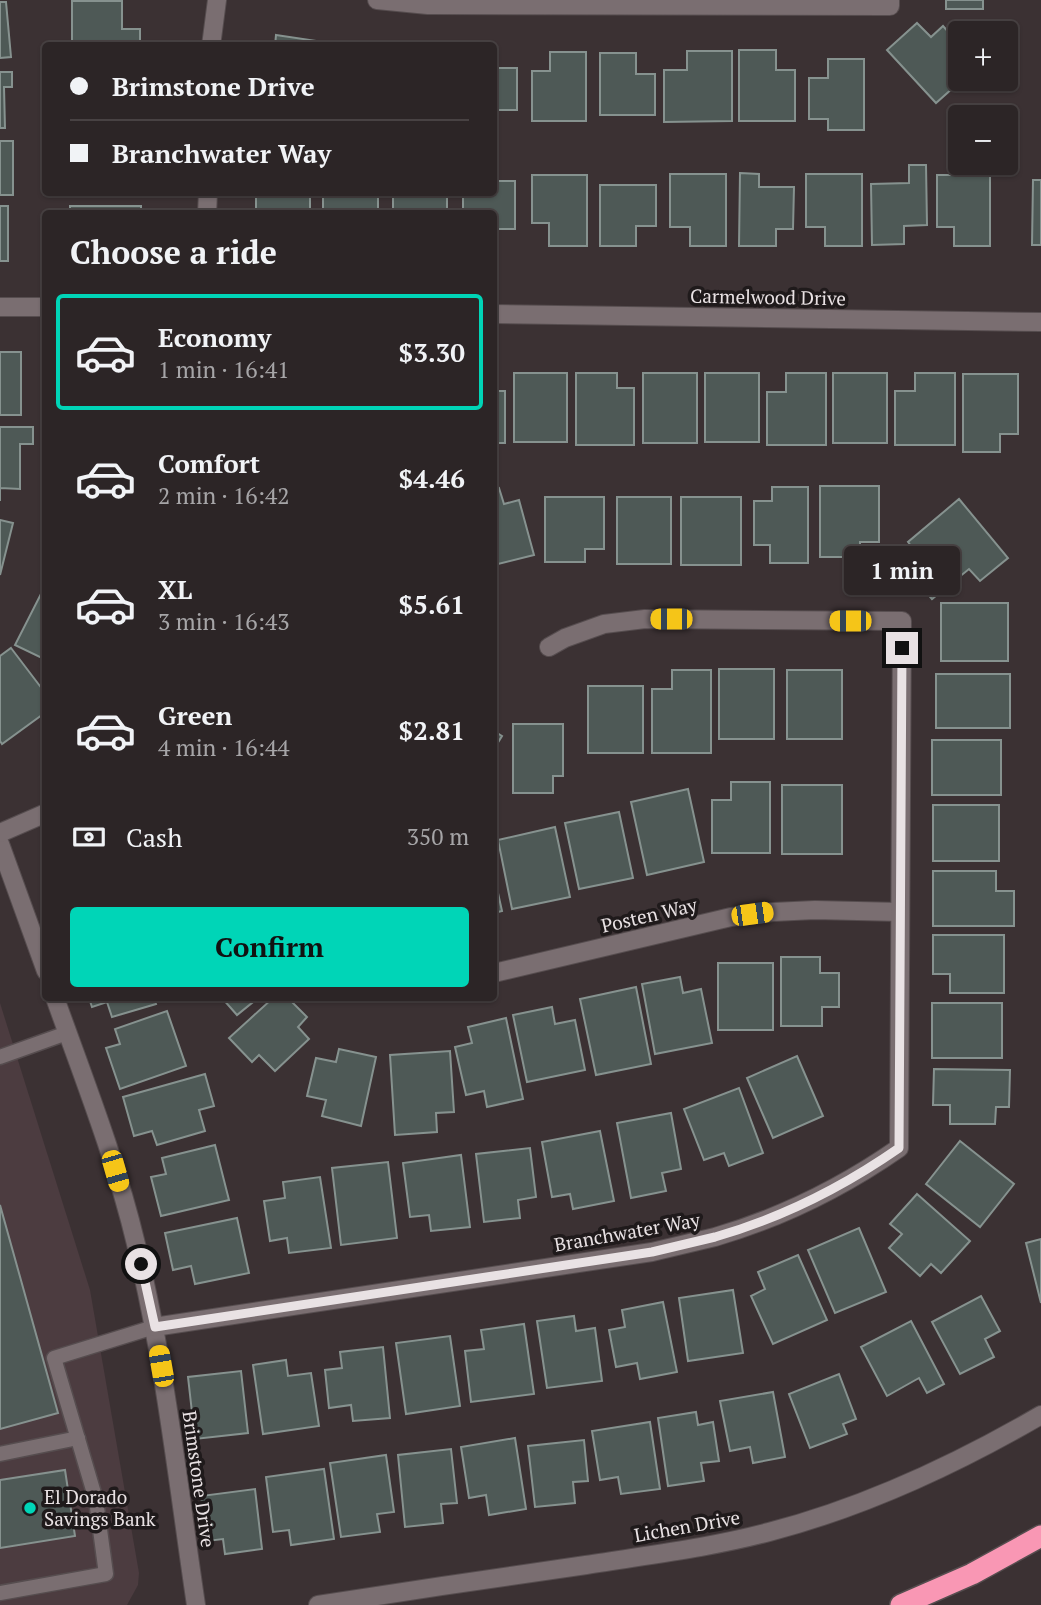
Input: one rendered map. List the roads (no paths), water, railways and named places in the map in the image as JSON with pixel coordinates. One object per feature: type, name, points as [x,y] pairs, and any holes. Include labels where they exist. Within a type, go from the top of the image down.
[{"type":"highway","points":[[901,1605],[972,1574],[1041,1536]]},
{"type":"street","points":[[212,42],[217,0]]},
{"type":"street","points":[[377,0],[428,5],[603,3],[890,6],[890,0]]},
{"type":"street","points":[[0,307],[42,307]]},
{"type":"street","name":"Carmelwood Drive","points":[[497,314],[1041,322]]},
{"type":"street","name":"Branchwater Way","points":[[155,1327],[652,1252],[716,1236],[779,1214],[819,1196],[899,1148],[902,621],[645,619],[604,624],[565,638],[549,647]]},
{"type":"street","points":[[0,833],[42,815]]},
{"type":"street","points":[[0,844],[42,960]]},
{"type":"street","name":"Posten Way","points":[[497,972],[731,917],[815,910],[900,912]]},
{"type":"street","name":"Brimstone Drive","points":[[56,1001],[108,1146],[136,1243],[155,1327],[195,1605]]},
{"type":"street","name":"Lichen Drive","points":[[318,1605],[703,1547],[768,1533],[832,1513],[905,1485],[988,1446],[1041,1415]]},
{"type":"lane","points":[[0,1057],[67,1033]]},
{"type":"lane","points":[[0,1593],[106,1574],[96,1500],[54,1358],[155,1327]]},
{"type":"lane","points":[[0,1454],[78,1438]]},
{"type":"place","name":"El Dorado Savings Bank","points":[[30,1508]]}]
